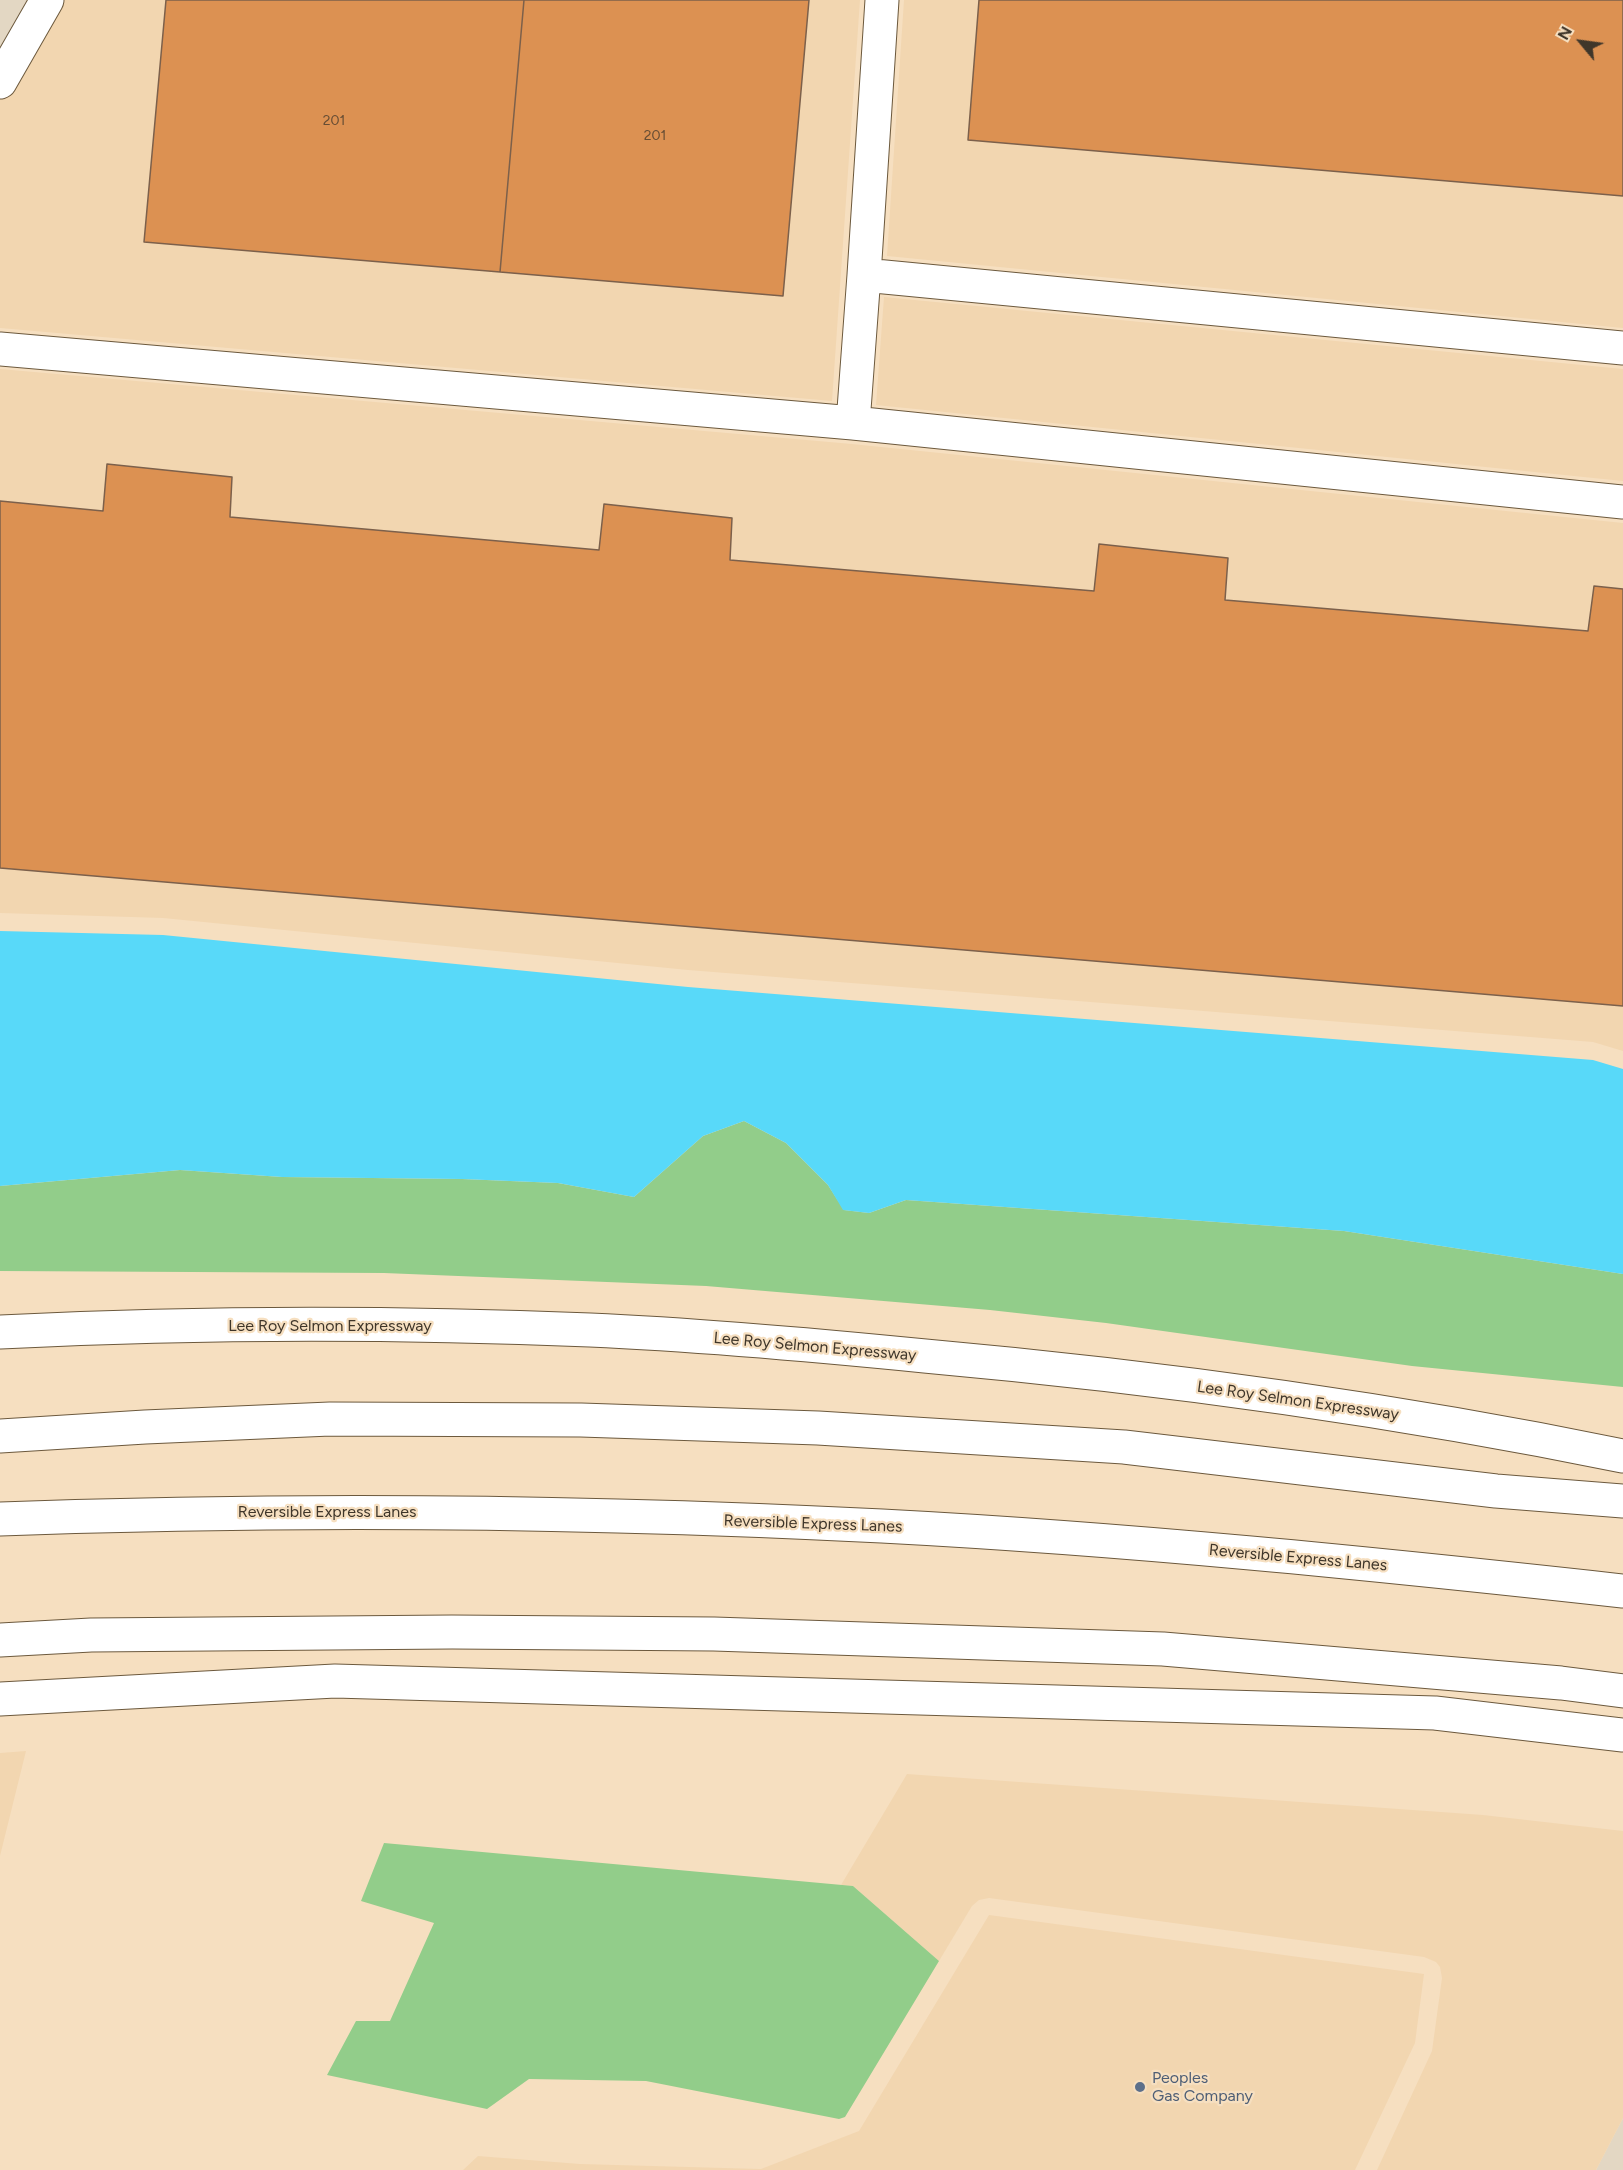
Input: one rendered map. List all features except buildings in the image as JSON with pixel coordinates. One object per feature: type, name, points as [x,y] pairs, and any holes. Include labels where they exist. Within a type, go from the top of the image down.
[{"type":"main road","points":[[0,82],[47,0]]},
{"type":"main road","points":[[852,423],[882,0]]},
{"type":"main road","points":[[864,275],[1623,348]]},
{"type":"main road","points":[[0,349],[852,423],[1623,502]]},
{"type":"main road","name":"Lee Roy Selmon Expressway","points":[[0,1332],[118,1326],[355,1325],[591,1330],[829,1347],[1065,1368],[1338,1404],[1623,1456]]},
{"type":"main road","points":[[0,1436],[145,1426],[330,1419],[581,1420],[818,1428],[1124,1447],[1496,1491],[1623,1501]]},
{"type":"main road","name":"Reversible Express Lanes","points":[[0,1519],[171,1513],[356,1511],[539,1513],[883,1526],[1218,1550],[1407,1567],[1623,1591]]},
{"type":"main road","points":[[0,1640],[91,1635],[440,1632],[714,1634],[1163,1649],[1561,1683],[1623,1691]]},
{"type":"main road","points":[[0,1699],[335,1681],[1435,1713],[1623,1735]]},
{"type":"shaded area","points":[[0,0],[36,0],[0,55]]},
{"type":"shaded area","points":[[36,0],[860,0],[832,401],[0,328],[0,55]]},
{"type":"shaded area","points":[[904,0],[1623,0],[1623,328],[887,256]]},
{"type":"shaded area","points":[[884,297],[1623,369],[1623,481],[876,405]]},
{"type":"shaded area","points":[[0,369],[852,444],[1623,523],[1623,1051],[1593,1042],[688,970],[163,918],[0,913]]},
{"type":"shaded area","points":[[26,1751],[0,1856],[0,1753]]},
{"type":"shaded area","points":[[907,1774],[1483,1815],[1623,1831],[1623,2118],[1596,2170],[1377,2170],[1432,2051],[1442,1978],[1440,1967],[1436,1962],[1424,1957],[989,1898],[979,1900],[972,1906],[939,1961],[853,1886],[841,1885]]},
{"type":"shaded area","name":"Peoples Gas Company","points":[[989,1915],[1424,1974],[1415,2043],[1355,2170],[463,2170],[478,2156],[580,2164],[761,2169],[859,2131]]},
{"type":"shaded area","points":[[1623,2118],[1623,2170],[1596,2170]]},
{"type":"green space","points":[[744,1121],[786,1143],[828,1185],[844,1210],[869,1213],[906,1200],[1344,1231],[1623,1274],[1623,1387],[1412,1366],[1106,1323],[990,1310],[706,1286],[384,1273],[0,1271],[0,1186],[180,1170],[282,1177],[462,1179],[558,1183],[634,1197],[703,1136]]},
{"type":"green space","points":[[384,1843],[853,1886],[939,1961],[845,2117],[839,2119],[646,2081],[529,2079],[487,2109],[327,2075],[356,2021],[390,2021],[434,1923],[361,1901]]},
{"type":"water","points":[[0,931],[163,935],[688,987],[1593,1060],[1623,1069],[1623,1274],[1344,1231],[906,1200],[869,1213],[843,1210],[828,1185],[786,1143],[744,1121],[703,1136],[634,1197],[558,1183],[462,1179],[282,1177],[180,1170],[0,1186]]},
{"type":"place","name":"Peoples Gas Company","points":[[1140,2087]]}]
